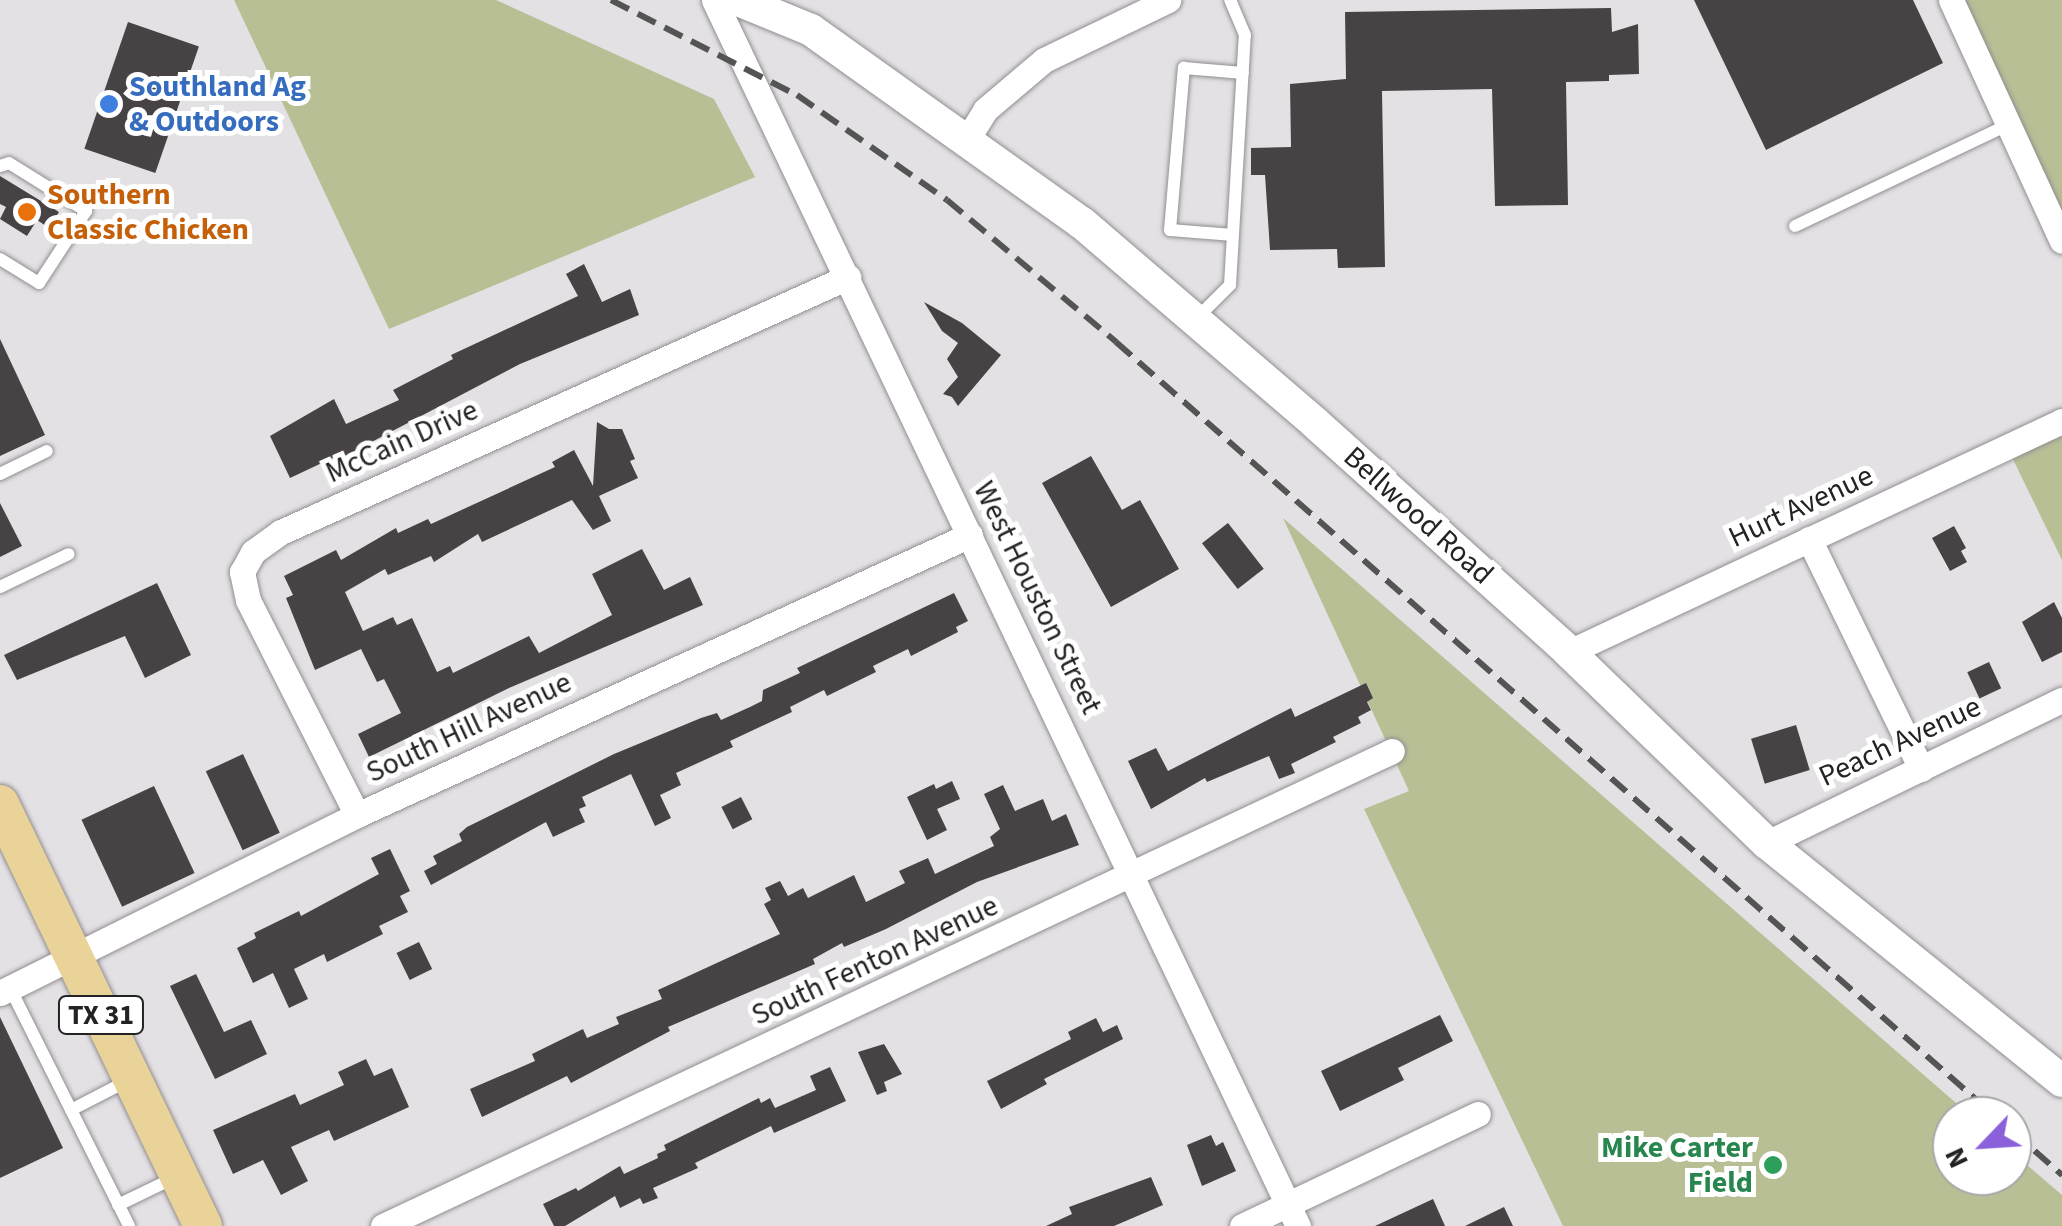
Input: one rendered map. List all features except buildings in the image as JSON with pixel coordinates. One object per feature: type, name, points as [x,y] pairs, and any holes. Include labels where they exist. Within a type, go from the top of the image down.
[{"type":"main road","name":"TX 31","points":[[0,804],[202,1226]]},
{"type":"street","name":"West Houston Street","points":[[714,0],[1293,1215]]},
{"type":"street","name":"Bellwood Road","points":[[738,0],[811,30],[1082,223],[1569,652],[1767,843],[2062,1081]]},
{"type":"street","points":[[966,141],[985,110],[1044,60],[1168,0]]},
{"type":"street","points":[[1951,0],[2062,241]]},
{"type":"street","name":"McCain Drive","points":[[357,815],[248,600],[242,572],[253,552],[281,532],[848,277]]},
{"type":"street","name":"Hurt Avenue","points":[[1569,652],[2062,422]]},
{"type":"street","name":"South Hill Avenue","points":[[5,990],[357,815],[970,534]]},
{"type":"street","points":[[1809,539],[1921,769]]},
{"type":"street","name":"Peach Avenue","points":[[1767,843],[2062,700]]},
{"type":"street","name":"South Fenton Avenue","points":[[383,1226],[1134,876],[1392,751]]},
{"type":"street","points":[[1242,1226],[1293,1215],[1478,1114]]},
{"type":"lane","points":[[1195,320],[1230,286],[1245,35],[1230,0]]},
{"type":"lane","points":[[1233,236],[1170,230],[1184,68],[1243,73]]},
{"type":"lane","points":[[1796,226],[2008,125]]},
{"type":"lane","points":[[0,166],[9,163],[86,211],[40,284],[0,259]]},
{"type":"lane","points":[[0,474],[46,450]]},
{"type":"lane","points":[[0,587],[69,554]]},
{"type":"lane","points":[[5,990],[129,1226]]},
{"type":"lane","points":[[71,1110],[132,1079]]},
{"type":"lane","points":[[118,1205],[178,1176]]},
{"type":"green space","points":[[234,0],[496,0],[714,99],[755,177],[389,329]]},
{"type":"green space","points":[[1952,0],[2062,0],[2062,241]]},
{"type":"green space","points":[[2062,417],[2062,560],[2007,447]]},
{"type":"green space","points":[[1283,518],[1948,1096],[1932,1096],[1932,1196],[2032,1196],[2032,1169],[2062,1195],[2062,1226],[1563,1226],[1364,809],[1409,791]]},
{"type":"railway","points":[[611,0],[797,95],[947,200],[1116,342],[1972,1096]]},
{"type":"railway","points":[[2032,1149],[2062,1175]]},
{"type":"place","name":"Southland Ag & Outdoors","points":[[109,104]]},
{"type":"place","name":"Southern Classic Chicken","points":[[27,212]]},
{"type":"place","name":"Mike Carter Field","points":[[1773,1165]]}]
